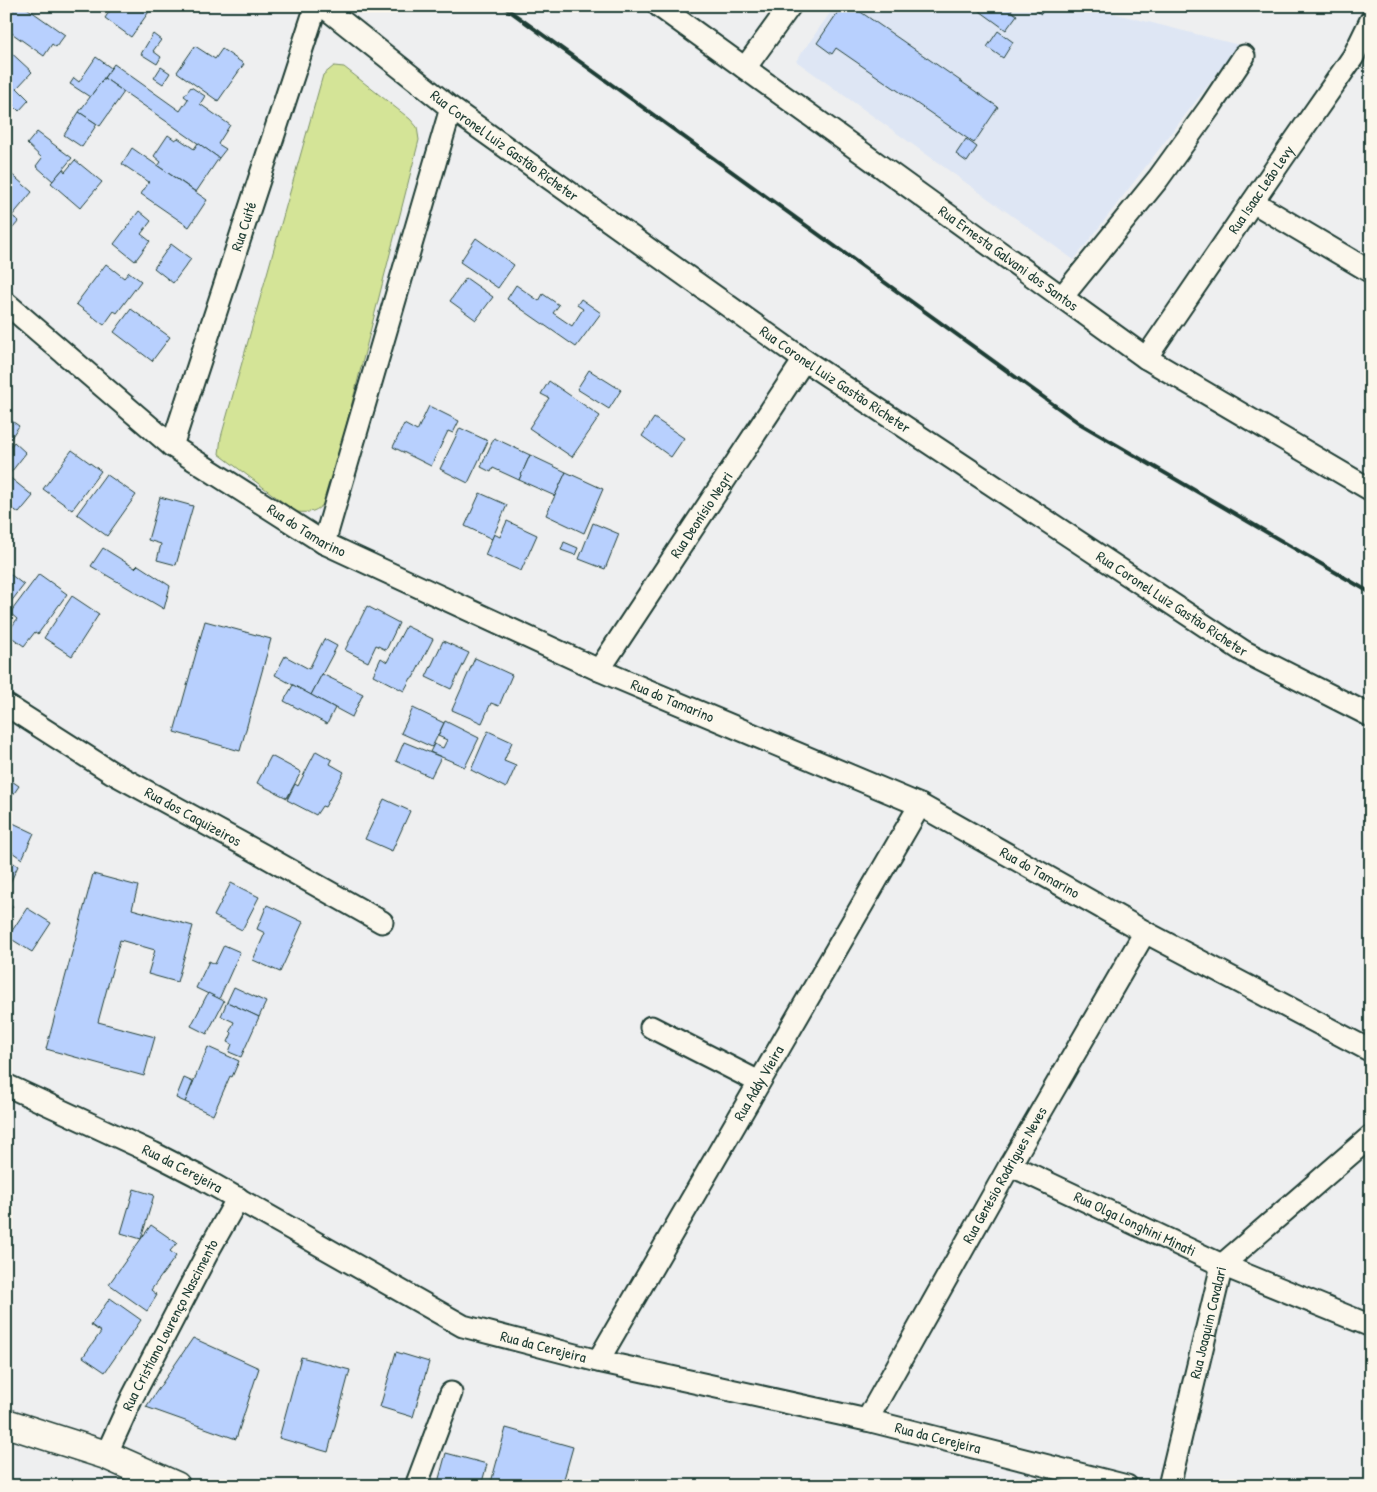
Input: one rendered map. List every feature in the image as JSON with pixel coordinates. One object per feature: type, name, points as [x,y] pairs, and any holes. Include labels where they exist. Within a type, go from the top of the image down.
[{"type":"main road","points":[[6,1423],[106,1455],[176,1486]]},
{"type":"street","name":"Rua Cuité","points":[[172,446],[316,6]]},
{"type":"street","name":"Rua Coronel Luiz Gastão Richeter","points":[[324,6],[451,108],[804,360],[1243,651],[1371,716]]},
{"type":"street","name":"Rua Ernesta Galvani dos Santos","points":[[659,6],[1146,358],[1371,490]]},
{"type":"street","points":[[745,68],[790,6]]},
{"type":"street","name":"Rua Isaac Leão Levy","points":[[1146,358],[1353,57],[1371,20]]},
{"type":"street","points":[[1062,297],[1158,180],[1244,56]]},
{"type":"street","points":[[324,543],[451,108]]},
{"type":"street","points":[[1253,202],[1371,272]]},
{"type":"street","name":"Rua do Tamarino","points":[[6,303],[172,446],[324,543],[599,670],[920,805],[1145,932],[1371,1051]]},
{"type":"street","name":"Rua Deonísio Negri","points":[[599,670],[804,360]]},
{"type":"street","name":"Rua dos Caquizeiros","points":[[6,704],[111,772],[382,922]]},
{"type":"street","name":"Rua Addy Vieira","points":[[598,1361],[920,805]]},
{"type":"street","name":"Rua Genésio Rodrigues Neves","points":[[867,1420],[1010,1165],[1145,932]]},
{"type":"street","points":[[651,1028],[759,1082]]},
{"type":"street","name":"Rua da Cerejeira","points":[[6,1086],[153,1153],[238,1198],[463,1326],[598,1361],[867,1420],[1127,1486]]},
{"type":"street","name":"Rua Joaquim Cavalari","points":[[1169,1486],[1222,1265],[1371,1136]]},
{"type":"street","name":"Rua Olga Longhini Minati","points":[[1010,1165],[1222,1265],[1371,1326]]},
{"type":"street","name":"Rua Cristiano Lourenço Nascimento","points":[[106,1455],[132,1398],[238,1198]]},
{"type":"street","points":[[416,1486],[451,1393]]},
{"type":"shaded area","points":[[835,6],[1085,6],[1239,45],[1074,260],[796,61]]},
{"type":"green space","points":[[334,66],[344,67],[410,119],[417,127],[419,140],[327,501],[320,508],[313,511],[296,512],[219,454],[221,437],[323,75]]},
{"type":"building","points":[[16,6],[24,6],[65,35],[56,47],[52,44],[44,56],[6,29],[6,20]]},
{"type":"building","points":[[96,6],[109,6],[104,12]]},
{"type":"building","points":[[113,6],[153,6],[131,37],[105,18]]},
{"type":"building","points":[[842,6],[852,6],[998,107],[974,143],[836,48],[832,54],[817,43]]},
{"type":"building","points":[[973,6],[1014,6],[1011,11],[1017,15],[1006,30]]},
{"type":"building","points":[[1033,6],[1047,6],[1041,14],[1032,8]]},
{"type":"building","points":[[998,31],[1013,42],[1003,58],[987,47]]},
{"type":"building","points":[[153,34],[161,40],[153,51],[161,57],[157,64],[141,54]]},
{"type":"building","points":[[195,46],[215,59],[222,49],[244,64],[218,101],[177,72]]},
{"type":"building","points":[[6,48],[32,72],[17,88],[29,100],[19,111],[6,98]]},
{"type":"building","points":[[96,57],[111,68],[90,97],[70,84],[74,78],[79,82]]},
{"type":"building","points":[[114,64],[180,111],[188,99],[184,96],[191,87],[205,96],[200,104],[230,125],[218,144],[226,149],[219,158],[104,78]]},
{"type":"building","points":[[161,67],[170,73],[163,84],[154,78]]},
{"type":"building","points":[[104,78],[124,92],[100,126],[79,112]]},
{"type":"building","points":[[79,112],[97,124],[82,147],[64,135]]},
{"type":"building","points":[[37,132],[72,158],[53,181],[36,166],[42,158],[27,144]]},
{"type":"building","points":[[168,135],[175,140],[178,138],[194,149],[198,143],[219,158],[196,192],[158,166],[161,162],[154,156]]},
{"type":"building","points":[[966,139],[977,147],[967,162],[956,154]]},
{"type":"building","points":[[132,148],[207,200],[189,227],[141,194],[149,182],[122,164]]},
{"type":"building","points":[[75,160],[102,182],[80,208],[51,183],[63,169],[65,172]]},
{"type":"building","points":[[9,172],[32,192],[12,216],[19,221],[6,236],[6,175]]},
{"type":"building","points":[[139,211],[151,221],[141,234],[150,241],[135,261],[114,244]]},
{"type":"building","points":[[476,238],[514,265],[498,288],[460,262]]},
{"type":"building","points":[[171,244],[191,259],[173,283],[154,268]]},
{"type":"building","points":[[106,264],[124,278],[129,272],[141,281],[117,313],[114,311],[104,325],[76,304]]},
{"type":"building","points":[[466,278],[493,297],[476,320],[450,301]]},
{"type":"building","points":[[516,285],[539,301],[543,294],[559,305],[553,313],[572,326],[583,309],[577,305],[581,299],[601,313],[576,347],[507,299]]},
{"type":"building","points":[[131,309],[170,337],[152,361],[114,332]]},
{"type":"building","points":[[589,370],[621,390],[609,409],[577,389]]},
{"type":"building","points":[[549,381],[600,416],[572,457],[529,428],[549,398],[541,394]]},
{"type":"building","points":[[429,406],[459,421],[453,433],[448,431],[431,466],[393,447],[404,424],[417,431]]},
{"type":"building","points":[[6,417],[19,426],[6,445]]},
{"type":"building","points":[[654,418],[684,438],[671,457],[642,436]]},
{"type":"building","points":[[460,428],[488,441],[468,483],[440,469]]},
{"type":"building","points":[[494,438],[530,455],[519,480],[493,468],[491,472],[481,467]]},
{"type":"building","points":[[14,442],[26,453],[8,476],[33,496],[19,513],[6,504],[6,452]]},
{"type":"building","points":[[72,450],[101,471],[72,510],[43,489]]},
{"type":"building","points":[[530,455],[566,472],[555,496],[519,480]]},
{"type":"building","points":[[566,472],[603,489],[584,533],[546,515]]},
{"type":"building","points":[[106,474],[136,495],[107,536],[77,514]]},
{"type":"building","points":[[480,493],[507,505],[492,539],[465,526]]},
{"type":"building","points":[[160,497],[193,506],[176,565],[157,560],[161,544],[148,540]]},
{"type":"building","points":[[507,521],[537,535],[521,571],[485,555],[494,534],[500,537]]},
{"type":"building","points":[[593,523],[619,534],[605,569],[579,559]]},
{"type":"building","points":[[564,542],[578,548],[575,555],[561,550]]},
{"type":"building","points":[[103,548],[135,568],[138,565],[170,586],[164,609],[91,566]]},
{"type":"building","points":[[6,571],[24,585],[6,608]]},
{"type":"building","points":[[39,574],[67,594],[38,634],[35,632],[24,646],[7,634],[17,619],[10,613]]},
{"type":"building","points":[[72,596],[99,614],[72,656],[44,638]]},
{"type":"building","points":[[367,606],[399,623],[386,650],[376,645],[368,662],[345,650]]},
{"type":"building","points":[[205,621],[271,639],[240,751],[174,732]]},
{"type":"building","points":[[406,626],[433,639],[413,678],[411,678],[404,691],[373,675],[381,658],[387,662]]},
{"type":"building","points":[[324,639],[337,646],[311,695],[275,675],[285,656],[309,669]]},
{"type":"building","points":[[443,641],[469,653],[451,689],[426,677]]},
{"type":"building","points":[[475,658],[512,675],[499,706],[491,703],[482,723],[452,710]]},
{"type":"building","points":[[322,674],[363,694],[352,717],[311,695]]},
{"type":"building","points":[[293,685],[335,708],[327,724],[284,701]]},
{"type":"building","points":[[413,708],[444,723],[432,747],[401,733]]},
{"type":"building","points":[[445,721],[479,738],[465,767],[430,752],[434,744],[443,748],[447,740],[438,736]]},
{"type":"building","points":[[488,731],[512,742],[504,761],[516,766],[506,788],[471,770]]},
{"type":"building","points":[[404,742],[441,757],[431,777],[396,761]]},
{"type":"building","points":[[316,751],[332,760],[330,764],[344,772],[325,807],[322,806],[316,815],[287,800],[295,784],[298,786]]},
{"type":"building","points":[[271,756],[301,772],[287,798],[257,783]]},
{"type":"building","points":[[6,777],[19,786],[6,805]]},
{"type":"building","points":[[384,799],[410,811],[392,851],[365,839]]},
{"type":"building","points":[[13,823],[34,833],[22,859],[6,848],[6,837]]},
{"type":"building","points":[[6,858],[18,866],[10,883],[6,881]]},
{"type":"building","points":[[93,874],[138,886],[132,909],[193,926],[177,982],[148,974],[155,950],[120,940],[98,1022],[155,1037],[144,1076],[46,1049]]},
{"type":"building","points":[[231,883],[259,897],[242,930],[214,916]]},
{"type":"building","points":[[6,902],[13,906],[6,917]]},
{"type":"building","points":[[267,905],[303,922],[280,972],[253,960],[265,933],[257,929]]},
{"type":"building","points":[[27,908],[51,923],[32,952],[8,937]]},
{"type":"building","points":[[224,945],[240,952],[219,999],[196,988],[209,961],[215,964]]},
{"type":"building","points":[[234,987],[266,1002],[259,1017],[227,1002]]},
{"type":"building","points":[[208,993],[224,1001],[207,1034],[191,1026]]},
{"type":"building","points":[[227,1002],[259,1017],[241,1057],[229,1052],[232,1044],[228,1042],[234,1022],[221,1016]]},
{"type":"building","points":[[208,1047],[239,1061],[232,1077],[230,1076],[213,1115],[185,1102]]},
{"type":"building","points":[[184,1078],[193,1082],[185,1102],[176,1098]]},
{"type":"building","points":[[134,1189],[154,1195],[141,1239],[121,1233]]},
{"type":"building","points":[[151,1225],[177,1243],[170,1251],[176,1256],[151,1290],[157,1295],[147,1311],[109,1284]]},
{"type":"building","points":[[110,1298],[141,1320],[105,1372],[83,1357],[101,1332],[91,1325]]},
{"type":"building","points":[[193,1338],[259,1368],[236,1439],[146,1407]]},
{"type":"building","points":[[396,1352],[429,1362],[413,1417],[380,1407]]},
{"type":"building","points":[[301,1357],[350,1370],[328,1452],[279,1438]]},
{"type":"building","points":[[506,1428],[573,1447],[562,1486],[490,1486]]},
{"type":"building","points":[[446,1453],[487,1464],[481,1486],[437,1486]]},
{"type":"railway","points":[[503,6],[1079,423],[1371,593]]}]
